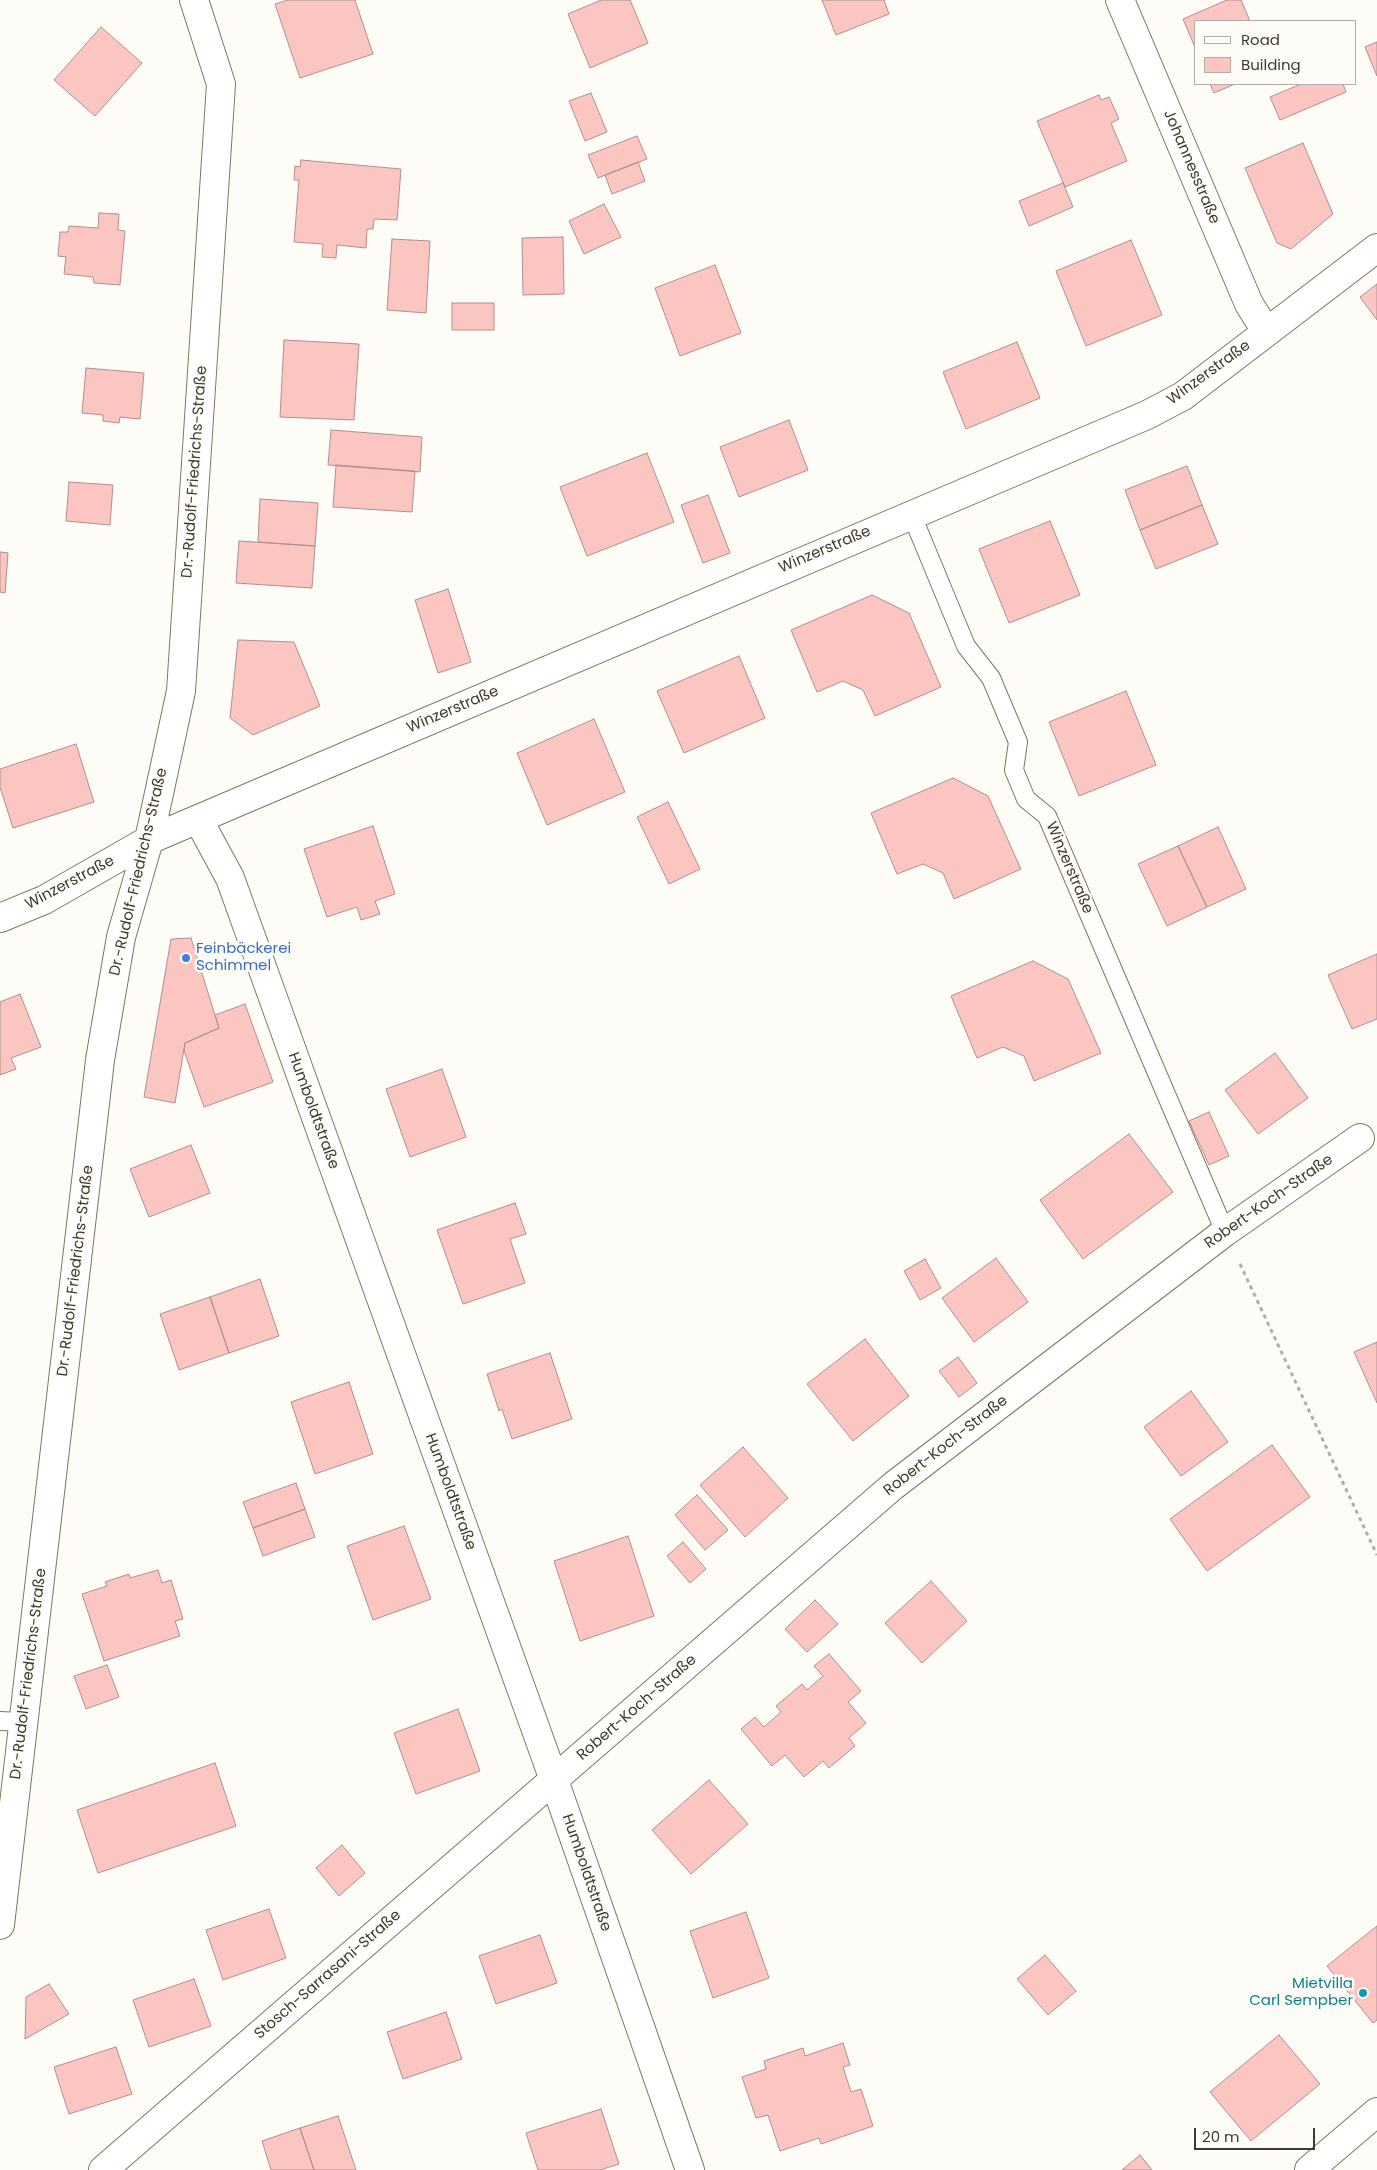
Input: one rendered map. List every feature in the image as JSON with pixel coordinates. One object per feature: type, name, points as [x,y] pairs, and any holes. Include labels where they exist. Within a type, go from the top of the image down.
[{"type":"street","name":"Dr.-Rudolf-Friedrichs-Straße","points":[[0,1925],[12,1722],[100,1060],[121,937],[149,840],[181,691],[221,84],[194,0]]},
{"type":"street","name":"Johannesstraße","points":[[1120,0],[1249,304],[1266,331]]},
{"type":"street","name":"Winzerstraße","points":[[0,918],[44,900],[149,840],[911,513],[1147,414],[1183,396],[1377,248]]},
{"type":"street","name":"Humboldtstraße","points":[[198,819],[230,878],[554,1780],[690,2170]]},
{"type":"street","name":"Robert-Koch-Straße","points":[[554,1780],[893,1486],[1225,1232],[1360,1138]]},
{"type":"street","name":"Stosch-Sarrasani-Straße","points":[[103,2170],[554,1780]]},
{"type":"street","points":[[1309,2170],[1377,2112]]},
{"type":"lane","name":"Winzerstraße","points":[[911,513],[966,646],[991,678],[1018,742],[1014,770],[1026,799],[1047,816],[1225,1232]]},
{"type":"path","points":[[1225,1232],[1377,1555]]},
{"type":"building","points":[[288,0],[355,0],[373,54],[300,78],[275,4]]},
{"type":"building","points":[[601,0],[630,0],[648,43],[590,68],[568,14]]},
{"type":"building","points":[[822,0],[884,0],[889,14],[836,35]]},
{"type":"building","points":[[1227,0],[1241,0],[1250,20],[1194,20],[1194,45],[1183,19]]},
{"type":"building","points":[[101,27],[142,63],[95,116],[54,80]]},
{"type":"building","points":[[1377,42],[1377,76],[1365,47]]},
{"type":"building","points":[[1210,85],[1233,85],[1214,93]]},
{"type":"building","points":[[1299,85],[1343,85],[1346,92],[1280,120],[1270,97]]},
{"type":"building","points":[[591,93],[607,132],[585,141],[569,101]]},
{"type":"building","points":[[1099,95],[1101,100],[1109,97],[1119,119],[1111,123],[1127,161],[1065,187],[1037,121]]},
{"type":"building","points":[[637,136],[647,159],[598,178],[588,155]]},
{"type":"building","points":[[1303,143],[1333,214],[1291,249],[1277,243],[1245,168]]},
{"type":"building","points":[[301,160],[401,169],[397,220],[374,219],[373,229],[367,229],[366,248],[337,245],[336,258],[322,257],[323,244],[294,242],[299,180],[294,180],[295,166],[300,167]]},
{"type":"building","points":[[638,162],[645,181],[612,194],[605,175]]},
{"type":"building","points":[[1063,183],[1073,207],[1029,226],[1019,201]]},
{"type":"building","points":[[604,204],[621,237],[584,254],[569,221]]},
{"type":"building","points":[[99,213],[119,214],[118,230],[125,231],[120,285],[94,283],[93,277],[64,274],[66,257],[58,256],[60,232],[68,232],[69,226],[98,228]]},
{"type":"building","points":[[563,237],[564,294],[523,295],[522,238]]},
{"type":"building","points":[[392,239],[430,241],[426,313],[387,310]]},
{"type":"building","points":[[1131,240],[1162,315],[1086,346],[1056,271]]},
{"type":"building","points":[[715,265],[741,333],[680,356],[655,288]]},
{"type":"building","points":[[1377,284],[1377,320],[1360,297]]},
{"type":"building","points":[[452,303],[494,303],[494,330],[452,330]]},
{"type":"building","points":[[284,340],[359,344],[354,420],[280,417]]},
{"type":"building","points":[[1017,342],[1040,398],[966,429],[943,372]]},
{"type":"building","points":[[86,368],[144,373],[140,419],[120,417],[119,423],[103,421],[103,415],[82,413]]},
{"type":"building","points":[[789,420],[808,470],[739,497],[720,447]]},
{"type":"building","points":[[331,430],[422,437],[420,472],[328,465]]},
{"type":"building","points":[[647,453],[674,522],[587,556],[560,487]]},
{"type":"building","points":[[336,465],[415,471],[412,512],[333,507]]},
{"type":"building","points":[[1187,466],[1202,505],[1140,530],[1125,490]]},
{"type":"building","points":[[69,482],[113,485],[110,525],[66,521]]},
{"type":"building","points":[[708,495],[730,553],[703,563],[681,505]]},
{"type":"building","points":[[260,499],[318,503],[315,546],[258,542]]},
{"type":"building","points":[[1202,505],[1218,544],[1156,569],[1140,530]]},
{"type":"building","points":[[1050,521],[1080,595],[1009,623],[979,549]]},
{"type":"building","points":[[239,541],[315,546],[312,588],[236,583]]},
{"type":"building","points":[[0,552],[8,553],[5,593],[0,592]]},
{"type":"building","points":[[448,589],[471,662],[438,673],[415,600]]},
{"type":"building","points":[[872,595],[909,613],[941,687],[875,716],[863,690],[843,681],[817,692],[791,630]]},
{"type":"building","points":[[238,640],[294,642],[320,706],[253,735],[230,718]]},
{"type":"building","points":[[739,656],[765,718],[684,753],[657,691]]},
{"type":"building","points":[[1126,691],[1156,765],[1079,796],[1049,722]]},
{"type":"building","points":[[594,719],[625,792],[547,825],[517,753]]},
{"type":"building","points":[[76,744],[94,802],[13,828],[0,787],[0,769]]},
{"type":"building","points":[[953,778],[988,796],[1021,869],[954,899],[943,873],[923,864],[897,874],[871,813]]},
{"type":"building","points":[[668,802],[700,869],[669,884],[637,817]]},
{"type":"building","points":[[373,826],[395,894],[375,901],[380,914],[361,920],[357,907],[327,917],[304,849]]},
{"type":"building","points":[[1218,827],[1246,889],[1207,907],[1178,846]]},
{"type":"building","points":[[1178,846],[1207,907],[1167,926],[1138,864]]},
{"type":"building","points":[[191,938],[219,1028],[185,1043],[175,1103],[144,1097],[171,939]]},
{"type":"building","points":[[1377,954],[1377,1019],[1352,1029],[1328,975]]},
{"type":"building","points":[[1033,961],[1068,979],[1101,1053],[1034,1081],[1024,1056],[1003,1047],[977,1058],[951,996]]},
{"type":"building","points":[[20,994],[41,1047],[11,1058],[16,1069],[0,1075],[0,1002]]},
{"type":"building","points":[[245,1004],[273,1082],[204,1107],[184,1051],[185,1043],[219,1028],[215,1015]]},
{"type":"building","points":[[1275,1053],[1308,1098],[1258,1134],[1225,1090]]},
{"type":"building","points":[[442,1069],[466,1137],[410,1157],[386,1089]]},
{"type":"building","points":[[1209,1112],[1229,1156],[1209,1165],[1189,1121]]},
{"type":"building","points":[[1129,1134],[1173,1192],[1083,1259],[1040,1200]]},
{"type":"building","points":[[191,1145],[210,1193],[149,1217],[130,1169]]},
{"type":"building","points":[[515,1203],[526,1234],[510,1239],[525,1283],[463,1304],[437,1230]]},
{"type":"building","points":[[996,1258],[1028,1302],[974,1342],[942,1298]]},
{"type":"building","points":[[925,1259],[941,1288],[920,1300],[904,1271]]},
{"type":"building","points":[[260,1279],[279,1336],[229,1353],[210,1297]]},
{"type":"building","points":[[210,1297],[229,1353],[179,1370],[160,1314]]},
{"type":"building","points":[[865,1339],[909,1396],[853,1441],[807,1384]]},
{"type":"building","points":[[1377,1342],[1377,1403],[1354,1352]]},
{"type":"building","points":[[550,1353],[572,1419],[512,1439],[502,1409],[499,1411],[487,1374]]},
{"type":"building","points":[[958,1357],[977,1383],[959,1397],[939,1371]]},
{"type":"building","points":[[349,1382],[373,1454],[315,1474],[291,1402]]},
{"type":"building","points":[[1191,1391],[1228,1442],[1181,1476],[1144,1427]]},
{"type":"building","points":[[1272,1445],[1310,1497],[1207,1571],[1170,1519]]},
{"type":"building","points":[[743,1447],[788,1498],[745,1537],[700,1485]]},
{"type":"building","points":[[296,1483],[305,1509],[253,1528],[243,1502]]},
{"type":"building","points":[[697,1495],[728,1530],[705,1550],[675,1515]]},
{"type":"building","points":[[305,1509],[315,1537],[263,1556],[253,1528]]},
{"type":"building","points":[[404,1526],[431,1599],[373,1620],[347,1546]]},
{"type":"building","points":[[628,1536],[654,1616],[580,1641],[554,1561]]},
{"type":"building","points":[[683,1542],[706,1569],[690,1583],[667,1556]]},
{"type":"building","points":[[158,1570],[162,1583],[171,1580],[183,1619],[175,1621],[180,1636],[104,1661],[82,1594],[107,1586],[105,1582],[129,1574],[130,1578]]},
{"type":"building","points":[[931,1581],[967,1621],[922,1663],[885,1623]]},
{"type":"building","points":[[815,1600],[838,1624],[807,1652],[785,1629]]},
{"type":"building","points":[[829,1654],[861,1691],[848,1702],[866,1723],[849,1738],[855,1746],[829,1768],[823,1761],[804,1777],[785,1755],[772,1766],[741,1729],[755,1717],[764,1727],[781,1712],[776,1706],[802,1684],[807,1690],[823,1676],[814,1666]]},
{"type":"building","points":[[107,1665],[119,1697],[86,1709],[74,1676]]},
{"type":"building","points":[[458,1709],[480,1771],[416,1794],[394,1733]]},
{"type":"building","points":[[215,1763],[236,1826],[98,1873],[77,1810]]},
{"type":"building","points":[[709,1780],[748,1824],[691,1874],[652,1830]]},
{"type":"building","points":[[342,1845],[365,1873],[339,1896],[316,1868]]},
{"type":"building","points":[[269,1909],[286,1958],[223,1980],[206,1930]]},
{"type":"building","points":[[746,1912],[769,1978],[713,1998],[690,1931]]},
{"type":"building","name":"Mietvilla Carl Sempber","points":[[1377,1926],[1377,2020],[1373,2023],[1327,1966]]},
{"type":"building","points":[[540,1935],[557,1983],[496,2004],[479,1956]]},
{"type":"building","points":[[1045,1955],[1076,1991],[1048,2015],[1017,1979]]},
{"type":"building","points":[[194,1979],[211,2026],[149,2047],[133,2000]]},
{"type":"building","points":[[49,1984],[69,2014],[25,2039],[26,1997]]},
{"type":"building","points":[[446,2012],[462,2059],[403,2079],[387,2032]]},
{"type":"building","points":[[1279,2035],[1320,2084],[1251,2141],[1210,2092]]},
{"type":"building","points":[[843,2043],[850,2065],[843,2067],[851,2092],[861,2089],[873,2126],[821,2144],[819,2138],[780,2151],[768,2115],[756,2118],[742,2077],[766,2069],[764,2061],[803,2048],[805,2056]]},
{"type":"building","points":[[116,2047],[132,2094],[69,2114],[54,2067]]},
{"type":"building","points":[[601,2109],[619,2164],[600,2170],[538,2170],[526,2133]]},
{"type":"building","points":[[338,2116],[356,2170],[314,2170],[300,2128]]},
{"type":"building","points":[[300,2128],[314,2170],[271,2170],[262,2141]]},
{"type":"building","points":[[1140,2155],[1152,2170],[1122,2170]]},
{"type":"place","name":"Feinbäckerei Schimmel","points":[[186,958]]},
{"type":"place","name":"Mietvilla Carl Sempber","points":[[1363,1993]]}]
